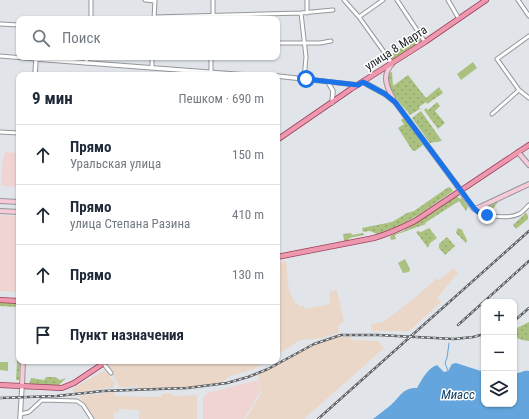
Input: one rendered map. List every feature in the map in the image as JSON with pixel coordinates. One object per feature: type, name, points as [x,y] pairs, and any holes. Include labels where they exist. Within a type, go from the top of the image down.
[{"type":"main road","name":"улица 8 Марта","points":[[280,138],[486,0]]},
{"type":"main road","points":[[392,63],[386,73],[386,80],[387,87],[395,102],[474,208],[480,207],[529,184]]},
{"type":"main road","points":[[363,82],[385,94],[395,102]]},
{"type":"main road","points":[[280,256],[374,238],[393,232],[415,221],[529,145]]},
{"type":"main road","points":[[518,152],[529,165]]},
{"type":"main road","points":[[0,201],[16,202]]},
{"type":"main road","points":[[0,211],[16,212]]},
{"type":"main road","points":[[0,300],[16,301]]},
{"type":"main road","points":[[22,386],[23,364]]},
{"type":"main road","points":[[0,385],[56,389],[68,386],[102,364]]},
{"type":"street","points":[[91,0],[91,16]]},
{"type":"street","points":[[145,0],[155,0],[154,16]]},
{"type":"street","points":[[213,0],[213,14]]},
{"type":"street","points":[[307,0],[307,13]]},
{"type":"street","points":[[344,0],[359,17],[392,63]]},
{"type":"street","points":[[359,17],[383,0]]},
{"type":"street","points":[[397,0],[425,42]]},
{"type":"street","points":[[448,0],[459,19]]},
{"type":"street","points":[[518,0],[529,16]]},
{"type":"street","points":[[184,16],[213,14],[307,13],[333,10]]},
{"type":"street","points":[[301,13],[306,57],[304,79]]},
{"type":"street","points":[[0,24],[16,25]]},
{"type":"street","points":[[529,36],[497,59],[519,90],[529,98]]},
{"type":"street","points":[[280,43],[320,43],[331,41]]},
{"type":"street","points":[[0,56],[16,57]]},
{"type":"street","points":[[35,72],[36,60]]},
{"type":"street","points":[[48,60],[211,72],[212,60]]},
{"type":"street","points":[[152,60],[152,68]]},
{"type":"street","points":[[280,76],[358,85]]},
{"type":"street","points":[[328,82],[333,91],[332,102]]},
{"type":"street","points":[[492,114],[519,90]]},
{"type":"street","points":[[0,132],[16,132]]},
{"type":"street","points":[[474,208],[478,212],[484,214],[499,216],[519,214],[529,205]]},
{"type":"street","points":[[106,364],[111,373]]},
{"type":"street","points":[[20,419],[22,386]]},
{"type":"street","points":[[21,414],[29,412],[42,400],[77,401],[83,405],[92,419]]},
{"type":"shaded area","points":[[5,152],[16,153],[16,187],[1,186],[3,158]]},
{"type":"shaded area","points":[[0,215],[16,216],[16,292],[0,291]]},
{"type":"shaded area","points":[[286,261],[289,291],[296,304],[299,306],[304,305],[305,309],[330,304],[329,292],[337,290],[344,322],[338,326],[339,333],[322,338],[300,340],[280,353],[280,262]]},
{"type":"shaded area","points":[[454,268],[458,273],[437,298],[441,302],[409,331],[372,331],[371,324],[383,322],[416,297],[437,278],[439,280]]},
{"type":"shaded area","points":[[350,336],[351,340],[378,341],[384,348],[304,419],[246,419],[261,393],[258,375],[311,346],[334,338]]},
{"type":"shaded area","points":[[262,364],[254,369],[230,376],[221,383],[192,387],[139,389],[136,384],[136,387],[119,387],[108,365]]},
{"type":"shaded area","points":[[105,370],[115,383],[113,388],[102,388],[74,393],[72,389]]},
{"type":"shaded area","points":[[258,380],[260,392],[244,419],[203,419],[203,399],[207,393]]},
{"type":"shaded area","points":[[114,392],[115,396],[161,397],[162,394],[171,393],[174,396],[197,395],[197,419],[139,419],[139,410],[119,409],[119,412],[114,413],[114,419],[95,419],[79,396]]},
{"type":"green space","points":[[421,37],[422,40],[420,42],[396,60],[392,60],[390,56],[409,42]]},
{"type":"green space","points":[[473,62],[477,68],[461,80],[457,74]]},
{"type":"green space","points":[[392,72],[393,86],[408,75],[426,98],[439,87],[443,93],[427,104],[426,102],[419,107],[420,109],[410,115],[398,101],[389,85],[389,73]]},
{"type":"green space","points":[[437,102],[440,106],[435,111],[445,123],[438,129],[424,110],[426,108],[428,110]]},
{"type":"green space","points":[[421,111],[442,141],[430,143],[412,118]]},
{"type":"green space","points":[[404,118],[423,145],[415,151],[412,150],[398,128],[404,124],[401,120]]},
{"type":"green space","points":[[450,187],[453,191],[426,210],[398,226],[377,234],[370,231],[363,232],[362,228],[392,222],[407,213],[414,211]]},
{"type":"green space","points":[[457,196],[460,199],[462,198],[468,207],[466,211],[459,201],[425,223],[426,224],[395,235],[396,239],[391,240],[390,236],[405,230]]},
{"type":"green space","points":[[493,202],[498,202],[490,213],[483,212],[481,210],[482,208]]},
{"type":"green space","points":[[526,213],[528,219],[516,229],[513,225]]},
{"type":"green space","points":[[429,228],[437,238],[430,243],[428,248],[416,232],[421,232]]},
{"type":"green space","points":[[459,228],[462,230],[467,240],[466,243],[456,233],[457,229]]},
{"type":"green space","points":[[351,233],[352,235],[363,233],[364,235],[349,238],[349,242],[345,242],[343,234]]},
{"type":"green space","points":[[447,237],[455,246],[445,255],[439,248],[439,244]]},
{"type":"green space","points":[[405,259],[410,269],[409,272],[403,273],[398,263]]},
{"type":"green space","points":[[0,303],[16,303],[16,307],[0,306]]},
{"type":"green space","points":[[529,322],[529,341],[517,337],[517,328]]},
{"type":"green space","points":[[0,362],[8,362],[8,371],[0,370]]},
{"type":"green space","points":[[17,364],[20,364],[19,380],[16,380]]},
{"type":"green space","points":[[46,377],[55,377],[60,380],[66,378],[59,385],[55,386],[29,385],[31,378],[44,380]]},
{"type":"water","name":"Миасс","points":[[456,363],[481,371],[481,407],[517,407],[517,373],[529,371],[529,419],[373,419],[391,405],[402,393],[408,389],[417,388],[426,374],[434,366],[437,365],[444,372],[448,371],[452,364]]},
{"type":"waterway","points":[[448,371],[445,363],[449,343]]},
{"type":"railway","points":[[318,419],[529,231]]},
{"type":"railway","points":[[458,325],[529,261]]},
{"type":"railway","points":[[517,318],[529,308]]},
{"type":"railway","points":[[280,362],[314,344],[341,335],[378,335],[454,339],[481,335]]},
{"type":"railway","points":[[0,398],[57,396],[103,391],[187,388],[227,383],[248,377],[277,364]]},
{"type":"route","points":[[306,79],[358,85],[363,82],[390,97],[404,112],[476,211],[487,215]]}]
